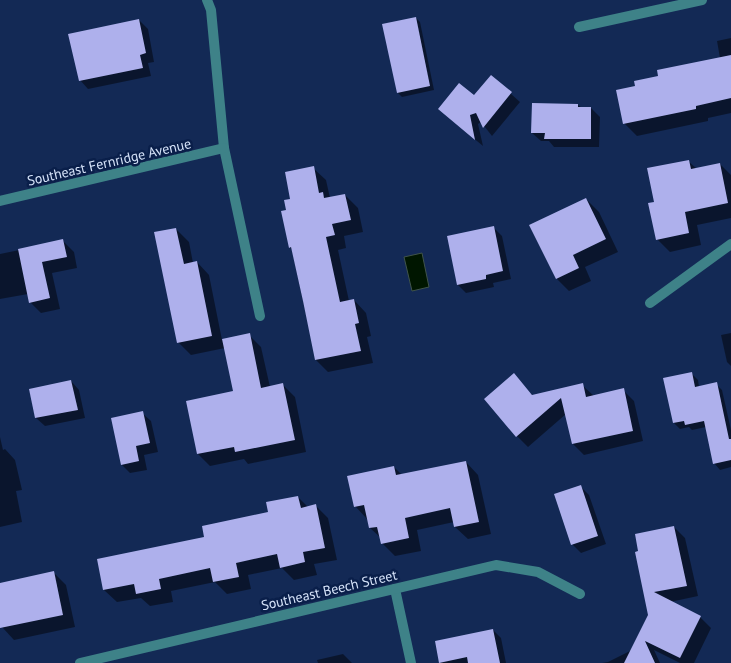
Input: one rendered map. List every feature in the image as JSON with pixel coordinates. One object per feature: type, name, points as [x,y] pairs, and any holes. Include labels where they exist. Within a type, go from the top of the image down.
[{"type":"street","points":[[207,0],[211,10],[224,148],[260,316]]},
{"type":"street","points":[[580,27],[702,0]]},
{"type":"street","name":"Southeast Fernridge Avenue","points":[[0,202],[224,148]]},
{"type":"street","points":[[650,303],[731,244]]},
{"type":"street","name":"Southeast Beech Street","points":[[80,663],[496,565],[538,572],[580,594]]},
{"type":"street","points":[[395,589],[411,663]]},
{"type":"shaded area","points":[[422,253],[429,287],[412,291],[404,257]]},
{"type":"building","points":[[416,17],[430,86],[397,93],[382,24]]},
{"type":"building","points":[[139,19],[146,53],[140,55],[143,68],[79,81],[68,34]]},
{"type":"building","points":[[731,55],[731,98],[696,106],[696,109],[623,124],[616,90],[635,86],[634,81],[658,76],[657,70]]},
{"type":"building","points":[[491,75],[512,92],[483,128],[476,113],[470,115],[475,140],[438,109],[459,83],[474,95]]},
{"type":"building","points":[[532,103],[578,104],[578,107],[591,107],[591,139],[544,139],[545,133],[531,133]]},
{"type":"building","points":[[689,160],[691,169],[720,163],[728,203],[685,212],[689,233],[656,240],[648,203],[654,202],[647,168]]},
{"type":"building","points":[[314,166],[319,193],[323,192],[324,198],[345,194],[351,220],[332,224],[335,235],[326,237],[340,302],[354,299],[359,323],[355,324],[361,351],[315,360],[291,247],[289,248],[281,211],[286,210],[284,200],[290,199],[285,172]]},
{"type":"building","points":[[586,198],[606,239],[573,255],[579,268],[556,279],[529,225]]},
{"type":"building","points":[[494,226],[503,271],[486,275],[486,279],[457,285],[447,236]]},
{"type":"building","points":[[176,228],[184,264],[197,261],[212,336],[177,343],[154,232]]},
{"type":"building","points":[[63,239],[67,257],[42,262],[50,298],[29,303],[18,249]]},
{"type":"building","points":[[250,333],[261,388],[283,383],[295,440],[235,452],[234,447],[197,454],[186,401],[233,391],[222,339]]},
{"type":"building","points":[[692,372],[695,387],[717,382],[729,439],[731,439],[731,460],[713,464],[704,421],[685,425],[684,421],[673,423],[663,378]]},
{"type":"building","points":[[514,373],[532,395],[583,383],[586,397],[624,388],[633,431],[572,444],[561,398],[516,437],[484,399]]},
{"type":"building","points":[[71,380],[78,410],[35,418],[29,389]]},
{"type":"building","points":[[143,411],[150,443],[136,446],[139,461],[121,465],[111,418]]},
{"type":"building","points":[[466,461],[479,522],[454,527],[450,508],[405,518],[409,538],[381,544],[377,527],[369,528],[364,505],[354,507],[347,476],[394,466],[396,475]]},
{"type":"building","points":[[581,485],[598,536],[571,545],[554,494]]},
{"type":"building","points":[[298,496],[301,508],[316,504],[325,548],[303,552],[305,562],[280,568],[277,554],[236,563],[239,577],[213,582],[210,568],[159,579],[161,589],[136,594],[134,584],[103,590],[97,559],[204,537],[202,526],[268,512],[266,502]]},
{"type":"building","points":[[674,526],[687,586],[654,592],[701,616],[680,658],[645,641],[655,663],[624,663],[648,615],[635,552],[638,551],[635,534]]},
{"type":"building","points":[[54,571],[63,615],[0,628],[0,583]]},
{"type":"building","points":[[493,629],[500,663],[468,663],[467,657],[439,663],[435,641]]}]
